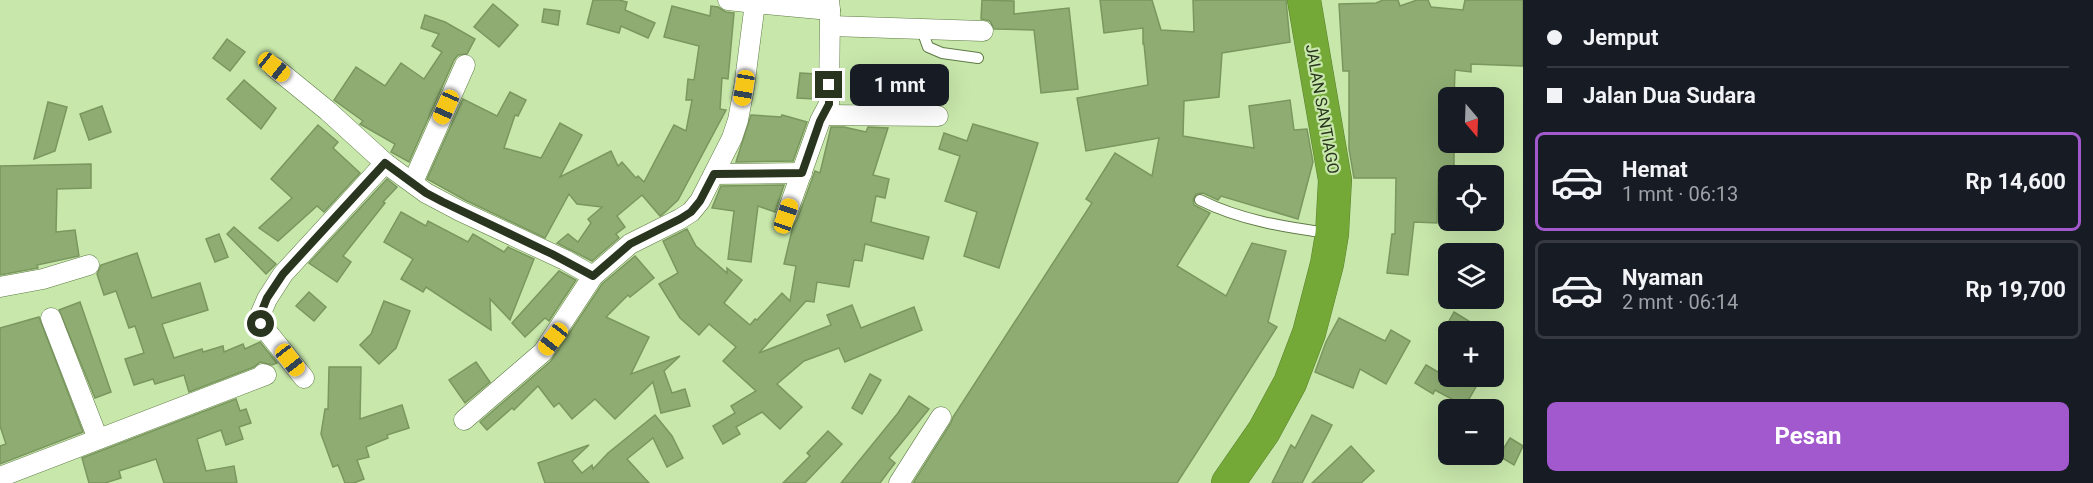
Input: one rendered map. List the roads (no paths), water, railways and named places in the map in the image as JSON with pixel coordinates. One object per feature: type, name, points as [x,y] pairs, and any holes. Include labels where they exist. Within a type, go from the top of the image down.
[{"type":"highway","name":"JALAN SANTIAGO","points":[[1228,483],[1264,431],[1290,383],[1309,333],[1327,264],[1332,234],[1335,180],[1304,0]]},
{"type":"street","points":[[728,0],[830,12],[922,30],[983,31]]},
{"type":"street","points":[[464,420],[543,352],[593,276],[630,244],[680,219],[691,212],[700,201],[732,138],[738,120],[755,3]]},
{"type":"street","points":[[786,216],[829,104],[830,12]]},
{"type":"street","points":[[413,182],[465,65]]},
{"type":"street","points":[[274,67],[328,111],[385,163],[426,193],[548,251],[593,276]]},
{"type":"street","points":[[824,115],[938,116]]},
{"type":"street","points":[[304,378],[261,324],[261,313],[267,298],[283,274],[385,163]]},
{"type":"street","points":[[714,174],[802,173]]},
{"type":"street","points":[[0,287],[43,279],[89,265]]},
{"type":"street","points":[[51,318],[98,440]]},
{"type":"street","points":[[9,478],[98,440],[266,375],[263,374]]},
{"type":"street","points":[[899,483],[941,417]]},
{"type":"lane","points":[[922,30],[928,47],[942,53],[978,58]]},
{"type":"lane","points":[[1200,200],[1222,211],[1265,222],[1332,234]]}]
